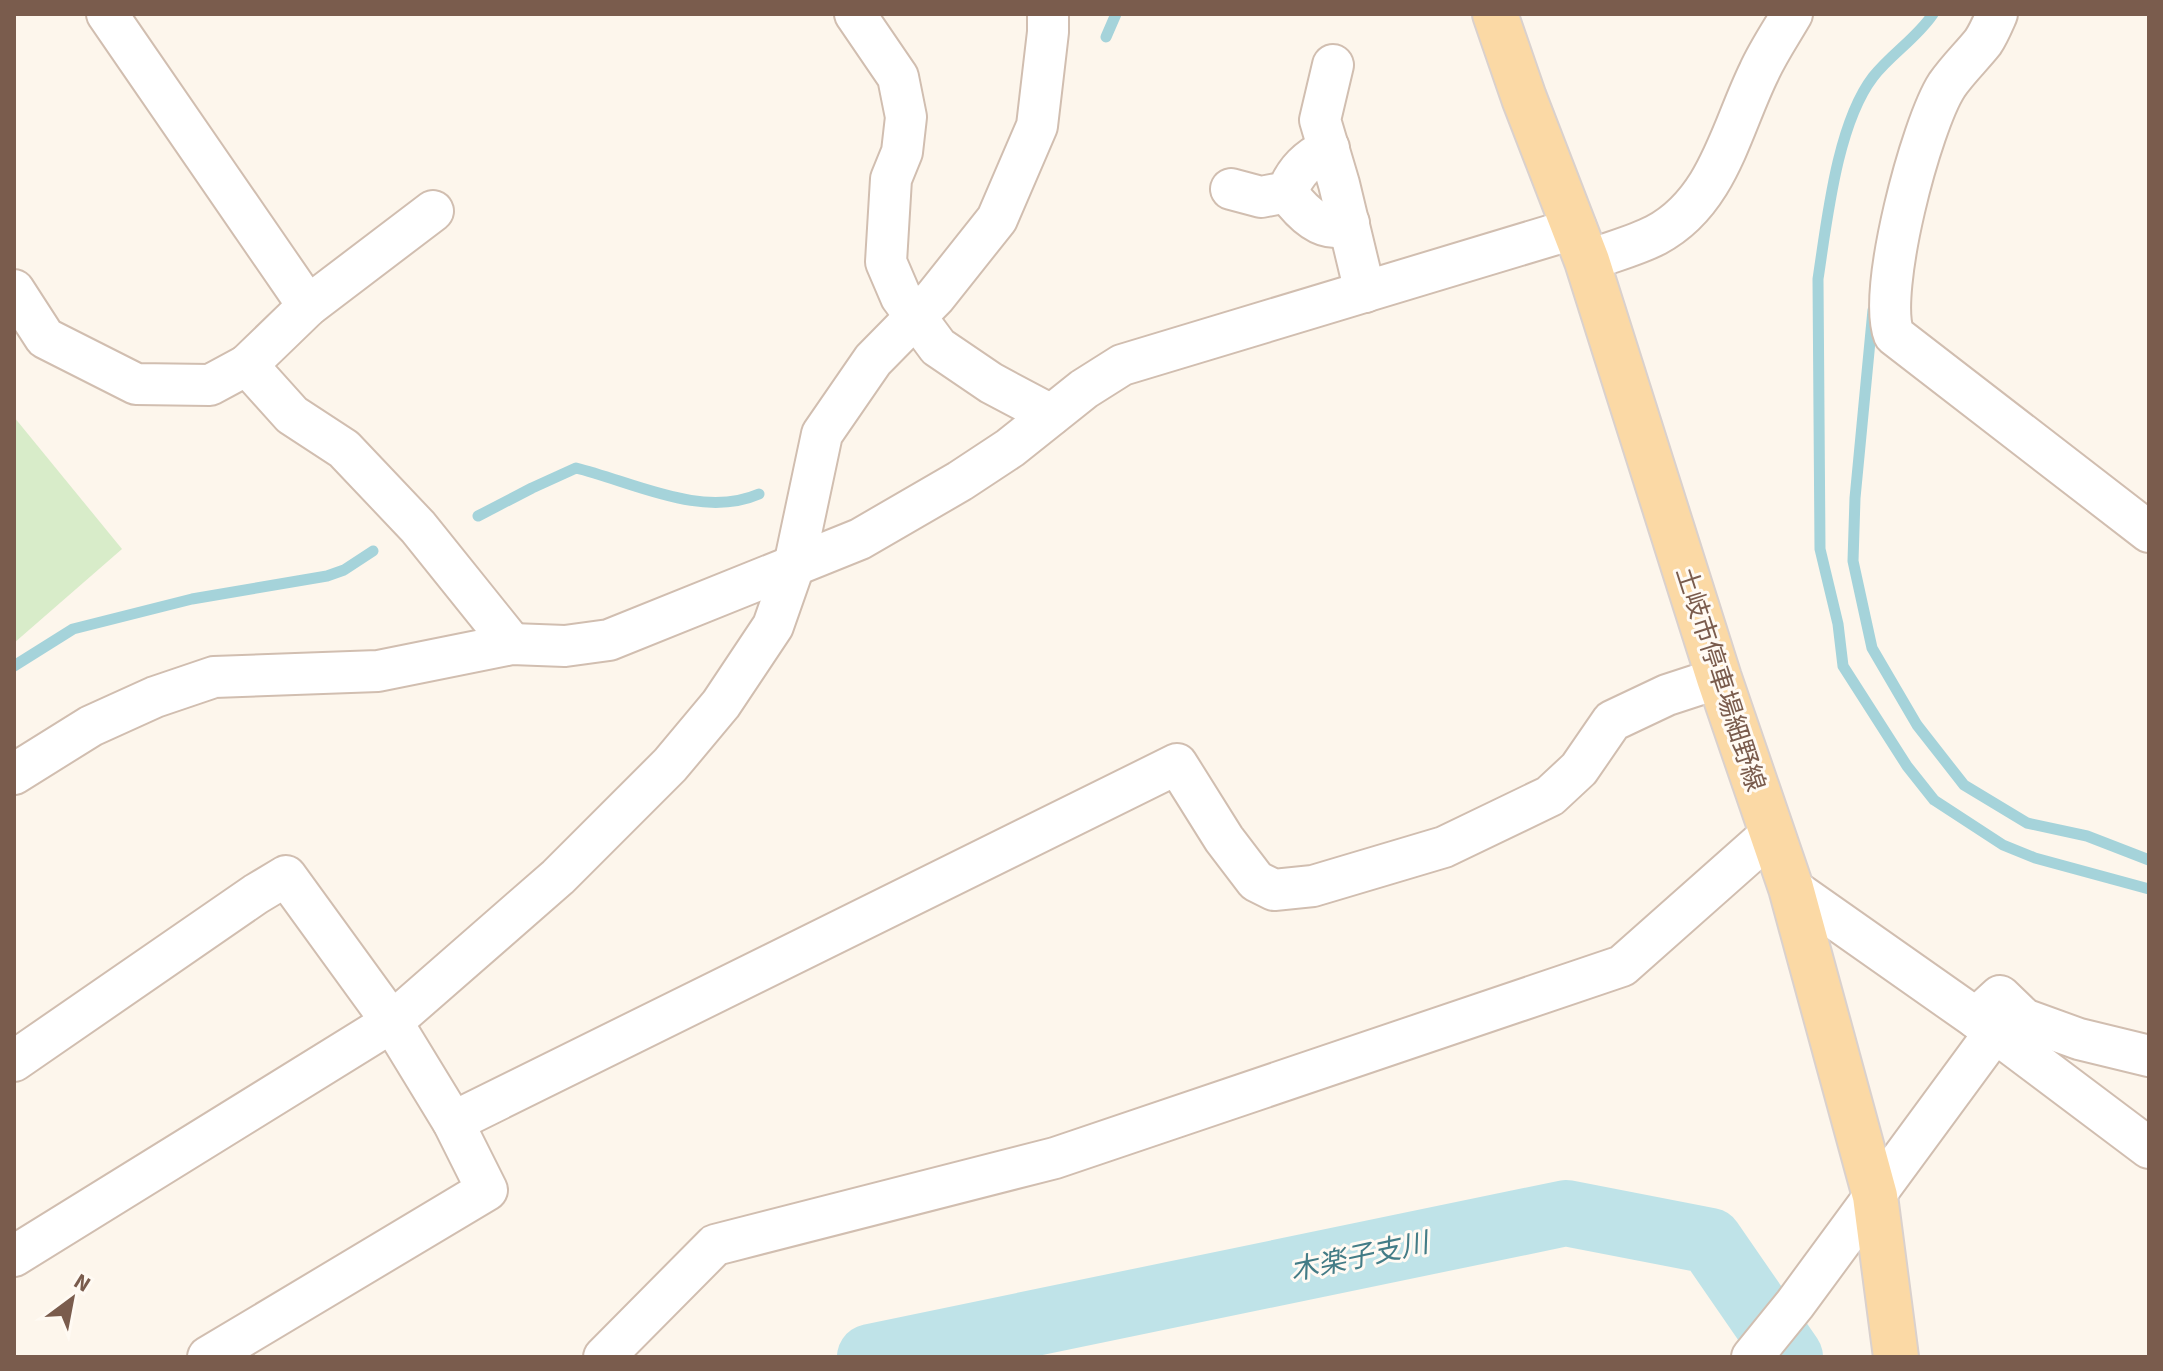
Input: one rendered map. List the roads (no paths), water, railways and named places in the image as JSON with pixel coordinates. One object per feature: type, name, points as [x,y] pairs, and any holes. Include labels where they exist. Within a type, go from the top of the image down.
[{"type":"main road","name":"土岐市停車場細野線","points":[[1495,14],[1524,98],[1582,244],[1719,678],[1791,888],[1875,1196],[1896,1357]]},
{"type":"street","points":[[107,14],[308,306]]},
{"type":"street","points":[[855,14],[898,77],[906,117],[902,152],[891,179],[886,262],[901,297],[938,347],[991,383],[1051,415]]},
{"type":"street","points":[[14,1256],[392,1022],[558,877],[670,765],[721,704],[773,626],[794,566],[822,434],[873,360],[935,297],[997,219],[1037,126],[1048,14]]},
{"type":"street","points":[[14,774],[91,726],[155,697],[214,677],[378,671],[512,644],[565,646],[609,640],[860,539],[1010,448],[1084,389],[1122,365],[1365,292],[1582,244],[1657,234],[1684,214],[1715,175],[1758,73],[1792,14]]},
{"type":"street","points":[[1997,14],[1985,39],[1948,84],[1931,116],[1901,221],[1889,324],[1894,335],[2149,532]]},
{"type":"street","points":[[1333,65],[1320,120],[1365,292]]},
{"type":"street","points":[[1287,192],[1294,175],[1309,159],[1329,148]]},
{"type":"street","points":[[1231,189],[1261,197],[1287,192]]},
{"type":"street","points":[[1287,192],[1298,207],[1318,221],[1335,227],[1349,223]]},
{"type":"street","points":[[14,290],[45,338],[136,384],[210,385],[247,365],[308,306],[433,211]]},
{"type":"street","points":[[247,365],[292,415],[344,449],[418,527],[512,644]]},
{"type":"street","points":[[453,1122],[1177,764],[1224,839],[1256,881],[1274,890],[1313,886],[1444,847],[1550,796],[1579,769],[1612,721],[1667,695],[1719,678]]},
{"type":"street","points":[[604,1357],[715,1245],[1055,1158],[1622,966],[1772,833]]},
{"type":"street","points":[[14,1061],[286,876],[392,1022],[453,1122],[487,1190],[208,1357]]},
{"type":"street","points":[[1791,888],[1985,1025],[2149,1148]]},
{"type":"street","points":[[1752,1357],[1875,1196],[1985,1025],[2000,996],[2024,1019],[2079,1039],[2149,1056]]},
{"type":"waterway","points":[[1106,37],[1116,14]]},
{"type":"waterway","points":[[1933,14],[1873,77],[1850,120],[1835,174],[1818,279],[1820,549],[1838,624],[1843,666],[1907,766],[1934,800],[2003,845],[2035,858],[2149,889]]},
{"type":"waterway","points":[[1873,310],[1855,498],[1853,561],[1872,648],[1917,725],[1964,785],[2027,823],[2087,836],[2149,860]]},
{"type":"waterway","points":[[478,516],[576,468],[691,500],[737,501],[759,494]]},
{"type":"waterway","points":[[14,666],[73,629],[192,599],[327,576],[344,570],[373,551]]},
{"type":"waterway","name":"木楽子支川","points":[[870,1357],[1566,1213],[1710,1241],[1790,1357]]}]
